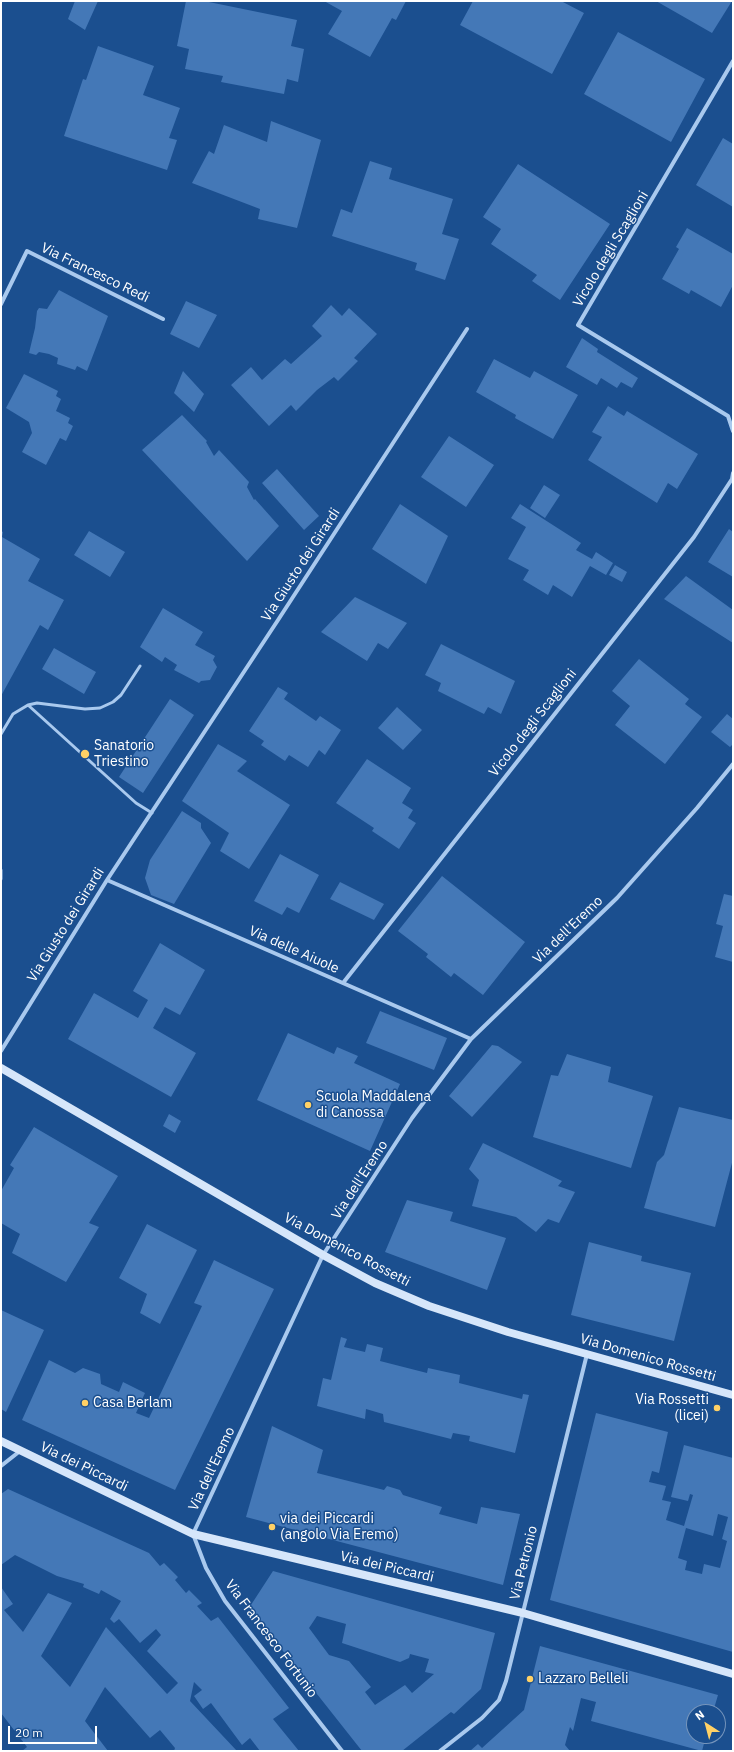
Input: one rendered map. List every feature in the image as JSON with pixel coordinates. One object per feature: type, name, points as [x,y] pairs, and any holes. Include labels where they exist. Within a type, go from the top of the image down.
[{"type":"main road","name":"Via Domenico Rossetti","points":[[1,1068],[323,1255],[375,1282],[429,1306],[508,1332],[733,1395]]},
{"type":"main road","name":"Via dei Piccardi","points":[[1,1440],[193,1534],[523,1613],[733,1674]]},
{"type":"street","name":"Vicolo degli Scaglioni","points":[[733,61],[578,325],[728,416],[733,431]]},
{"type":"street","name":"Via Francesco Redi","points":[[1,304],[27,251],[163,319]]},
{"type":"street","name":"Via Giusto dei Girardi","points":[[1,1051],[107,880],[467,329]]},
{"type":"street","name":"Vicolo degli Scaglioni","points":[[343,983],[694,537],[732,479],[733,473]]},
{"type":"street","name":"Via dell'Eremo","points":[[193,1534],[323,1255],[412,1118],[471,1039],[617,898],[697,808],[733,764]]},
{"type":"street","name":"Via delle Aiuole","points":[[107,880],[471,1039]]},
{"type":"street","name":"Via Petronio","points":[[440,1751],[482,1718],[499,1700],[506,1681],[587,1354]]},
{"type":"street","points":[[1,1466],[20,1450]]},
{"type":"street","name":"Via Francesco Fortunio","points":[[193,1534],[206,1568],[225,1601],[342,1751]]},
{"type":"lane","points":[[1,734],[13,714],[28,705],[37,704],[85,709],[100,708],[113,702],[121,695],[140,666]]},
{"type":"lane","points":[[28,705],[136,803],[152,813]]},
{"type":"lane","points":[[1,870],[1,879]]},
{"type":"building","points":[[75,1],[98,1],[85,30],[68,19]]},
{"type":"building","points":[[186,1],[204,1],[297,20],[291,46],[304,49],[298,82],[287,79],[284,94],[221,82],[223,76],[185,69],[189,49],[177,46]]},
{"type":"building","points":[[324,1],[406,1],[396,20],[392,18],[370,57],[328,34],[342,11]]},
{"type":"building","points":[[473,1],[561,1],[584,13],[552,74],[460,25]]},
{"type":"building","points":[[656,1],[732,1],[712,33]]},
{"type":"building","points":[[618,32],[705,79],[671,142],[584,94]]},
{"type":"building","points":[[98,46],[154,66],[143,95],[180,108],[169,138],[177,140],[167,170],[64,136],[83,79],[86,80]]},
{"type":"building","points":[[271,121],[321,140],[297,228],[258,219],[260,209],[192,183],[209,151],[214,154],[224,125],[267,142]]},
{"type":"building","points":[[723,138],[733,144],[733,207],[696,185]]},
{"type":"building","points":[[370,161],[392,168],[389,179],[453,199],[442,234],[459,239],[445,280],[415,270],[417,263],[332,236],[341,209],[352,213]]},
{"type":"building","points":[[518,164],[610,224],[560,300],[532,281],[537,275],[491,244],[501,229],[483,217]]},
{"type":"building","points":[[687,228],[733,254],[733,285],[721,307],[691,290],[689,294],[662,279],[679,249],[676,247]]},
{"type":"building","points":[[59,290],[108,316],[87,371],[77,366],[75,370],[57,364],[58,358],[49,354],[39,352],[36,355],[29,353],[35,328],[37,311],[39,308],[47,309]]},
{"type":"building","points":[[186,301],[217,315],[199,348],[170,334]]},
{"type":"building","points":[[331,305],[342,316],[349,308],[377,334],[354,358],[358,361],[338,381],[334,377],[317,390],[296,411],[291,405],[269,426],[231,385],[251,367],[262,380],[285,359],[291,364],[322,336],[312,326]]},
{"type":"building","points":[[582,338],[598,349],[597,352],[638,378],[632,388],[621,382],[617,388],[601,378],[597,385],[566,367]]},
{"type":"building","points":[[494,359],[530,378],[534,371],[578,395],[553,439],[515,418],[516,415],[476,392]]},
{"type":"building","points":[[183,371],[204,394],[194,412],[174,393]]},
{"type":"building","points":[[24,374],[58,391],[56,396],[61,399],[56,411],[70,418],[68,423],[73,426],[66,441],[60,438],[46,465],[22,452],[32,433],[29,422],[6,408]]},
{"type":"building","points":[[608,406],[624,416],[627,411],[698,454],[677,489],[668,483],[657,503],[588,460],[602,437],[592,432]]},
{"type":"building","points":[[182,415],[207,441],[206,442],[214,456],[219,450],[249,482],[247,487],[254,500],[255,499],[279,526],[247,561],[142,450]]},
{"type":"building","points":[[449,436],[494,465],[466,507],[421,477]]},
{"type":"building","points":[[277,469],[319,516],[304,530],[262,483]]},
{"type":"building","points":[[544,485],[560,495],[545,518],[530,508]]},
{"type":"building","points":[[400,504],[448,536],[426,584],[372,549]]},
{"type":"building","points":[[520,504],[581,543],[576,550],[592,559],[596,552],[613,563],[606,575],[590,566],[572,597],[553,585],[548,595],[523,580],[529,570],[508,559],[526,527],[511,518]]},
{"type":"building","points":[[729,529],[733,532],[733,577],[708,562]]},
{"type":"building","points":[[1,531],[3,532],[2,537],[40,559],[28,581],[64,600],[48,630],[40,625],[1,696]]},
{"type":"building","points":[[89,531],[125,552],[110,577],[74,555]]},
{"type":"building","points":[[615,565],[627,572],[622,582],[609,575]]},
{"type":"building","points":[[686,576],[733,610],[733,643],[664,599]]},
{"type":"building","points":[[355,597],[407,623],[388,649],[378,643],[367,661],[321,632]]},
{"type":"building","points":[[163,608],[203,632],[195,645],[215,656],[213,660],[217,667],[210,680],[201,681],[199,683],[174,670],[177,665],[165,657],[162,662],[140,647]]},
{"type":"building","points":[[441,644],[515,681],[501,714],[488,707],[484,714],[438,691],[441,683],[425,675]]},
{"type":"building","points":[[54,648],[96,672],[84,694],[42,669]]},
{"type":"building","points":[[639,659],[689,699],[685,704],[702,717],[665,764],[615,725],[630,706],[612,691]]},
{"type":"building","points":[[278,687],[288,693],[284,699],[316,721],[320,716],[341,730],[325,755],[319,750],[308,767],[289,755],[285,761],[261,745],[264,741],[249,731]]},
{"type":"building","points":[[170,699],[194,715],[143,793],[119,777]]},
{"type":"building","points":[[397,707],[422,730],[403,750],[378,728]]},
{"type":"building","points":[[727,714],[733,719],[733,744],[730,747],[711,732]]},
{"type":"building","points":[[218,744],[247,761],[237,771],[290,805],[249,869],[220,851],[229,833],[182,801]]},
{"type":"building","points":[[367,759],[411,788],[402,803],[413,810],[408,818],[416,823],[399,849],[372,831],[374,828],[336,803]]},
{"type":"building","points":[[182,811],[201,823],[201,828],[211,843],[174,904],[151,895],[145,878],[150,860]]},
{"type":"building","points":[[280,854],[319,875],[299,913],[287,907],[282,915],[254,901]]},
{"type":"building","points":[[442,876],[525,942],[483,995],[454,973],[451,977],[426,957],[428,954],[398,931]]},
{"type":"building","points":[[340,882],[384,904],[374,920],[330,899]]},
{"type":"building","points":[[724,894],[733,896],[733,962],[715,957],[723,926],[716,924]]},
{"type":"building","points":[[160,943],[205,970],[180,1015],[165,1007],[153,1028],[196,1053],[171,1097],[68,1039],[94,993],[138,1018],[148,1000],[133,991]]},
{"type":"building","points":[[380,1011],[447,1038],[434,1070],[366,1043]]},
{"type":"building","points":[[288,1033],[334,1054],[337,1047],[358,1056],[354,1063],[400,1084],[370,1151],[257,1100]]},
{"type":"building","points":[[492,1045],[498,1046],[522,1062],[472,1117],[449,1096]]},
{"type":"building","points":[[567,1054],[611,1067],[608,1082],[653,1096],[631,1168],[533,1137],[551,1075],[558,1076]]},
{"type":"building","points":[[679,1107],[733,1120],[733,1159],[715,1227],[644,1208],[657,1162],[664,1155]]},
{"type":"building","points":[[169,1114],[181,1121],[175,1133],[163,1126]]},
{"type":"building","points":[[34,1127],[118,1176],[89,1223],[99,1227],[66,1282],[12,1253],[20,1234],[1,1223],[1,1191],[14,1168],[10,1165]]},
{"type":"building","points":[[483,1143],[562,1181],[558,1186],[575,1192],[559,1223],[548,1219],[536,1232],[516,1217],[472,1206],[479,1180],[469,1169]]},
{"type":"building","points":[[407,1200],[453,1212],[450,1221],[506,1238],[487,1290],[385,1252]]},
{"type":"building","points":[[147,1224],[197,1250],[160,1324],[140,1313],[147,1294],[119,1278]]},
{"type":"building","points":[[589,1242],[642,1256],[641,1261],[691,1273],[674,1341],[571,1315]]},
{"type":"building","points":[[214,1260],[274,1289],[175,1490],[22,1420],[49,1360],[75,1373],[83,1368],[100,1374],[101,1384],[119,1392],[123,1382],[145,1393],[136,1413],[149,1418],[202,1306],[194,1303]]},
{"type":"building","points":[[1,1310],[44,1330],[6,1412],[1,1409]]},
{"type":"building","points":[[341,1337],[347,1339],[344,1347],[365,1352],[367,1344],[383,1348],[380,1361],[427,1373],[428,1368],[460,1375],[459,1383],[522,1399],[523,1394],[529,1395],[515,1453],[469,1441],[470,1436],[453,1433],[451,1439],[384,1422],[383,1414],[366,1409],[365,1419],[317,1406],[323,1378],[331,1380]]},
{"type":"building","points":[[596,1413],[668,1432],[659,1473],[652,1471],[649,1482],[666,1486],[662,1500],[671,1502],[666,1520],[684,1526],[693,1495],[690,1494],[688,1501],[671,1497],[684,1445],[733,1458],[733,1652],[550,1600]],"holes":[[[718,1514],[728,1517],[722,1539],[727,1541],[720,1568],[704,1564],[702,1574],[685,1570],[687,1561],[678,1558],[686,1528],[713,1536]]]},
{"type":"building","points":[[272,1426],[323,1450],[317,1473],[384,1490],[387,1486],[400,1490],[403,1495],[442,1507],[439,1514],[477,1524],[481,1507],[520,1514],[503,1585],[246,1517]]},
{"type":"building","points":[[8,1489],[149,1553],[160,1566],[164,1563],[178,1577],[175,1580],[186,1593],[189,1590],[202,1603],[197,1606],[211,1621],[218,1617],[289,1708],[273,1719],[299,1751],[260,1751],[250,1738],[242,1745],[211,1703],[203,1709],[194,1696],[202,1690],[194,1682],[190,1701],[237,1751],[174,1751],[175,1748],[160,1730],[150,1738],[105,1687],[85,1721],[108,1751],[22,1751],[27,1747],[1,1713],[1,1587],[13,1604],[4,1610],[23,1632],[48,1593],[72,1603],[41,1656],[70,1687],[106,1627],[167,1694],[178,1683],[147,1651],[161,1635],[156,1629],[140,1643],[119,1619],[114,1623],[110,1619],[121,1601],[101,1590],[99,1594],[83,1587],[84,1584],[57,1576],[15,1555],[1,1565],[1,1494]]},
{"type":"building","points":[[273,1571],[495,1633],[481,1689],[454,1714],[451,1712],[402,1751],[362,1751],[249,1608]],"holes":[[[317,1616],[346,1624],[342,1643],[400,1662],[409,1658],[410,1654],[429,1659],[425,1672],[434,1674],[412,1693],[405,1685],[375,1705],[365,1692],[371,1687],[349,1661],[329,1655],[309,1628]]]},
{"type":"building","points":[[540,1646],[718,1695],[715,1704],[686,1704],[686,1744],[704,1744],[702,1751],[591,1721],[596,1702],[581,1698],[573,1731],[570,1727],[565,1745],[570,1751],[470,1751],[478,1744],[482,1748],[524,1710]]},
{"type":"place","name":"Sanatorio Triestino","points":[[85,754]]},
{"type":"place","name":"Scuola Maddalena di Canossa","points":[[308,1105]]},
{"type":"place","name":"Casa Berlam","points":[[85,1403]]},
{"type":"place","name":"Via Rossetti (licei)","points":[[717,1408]]},
{"type":"place","name":"via dei Piccardi (angolo Via Eremo)","points":[[272,1527]]},
{"type":"place","name":"Lazzaro Belleli","points":[[530,1679]]}]
